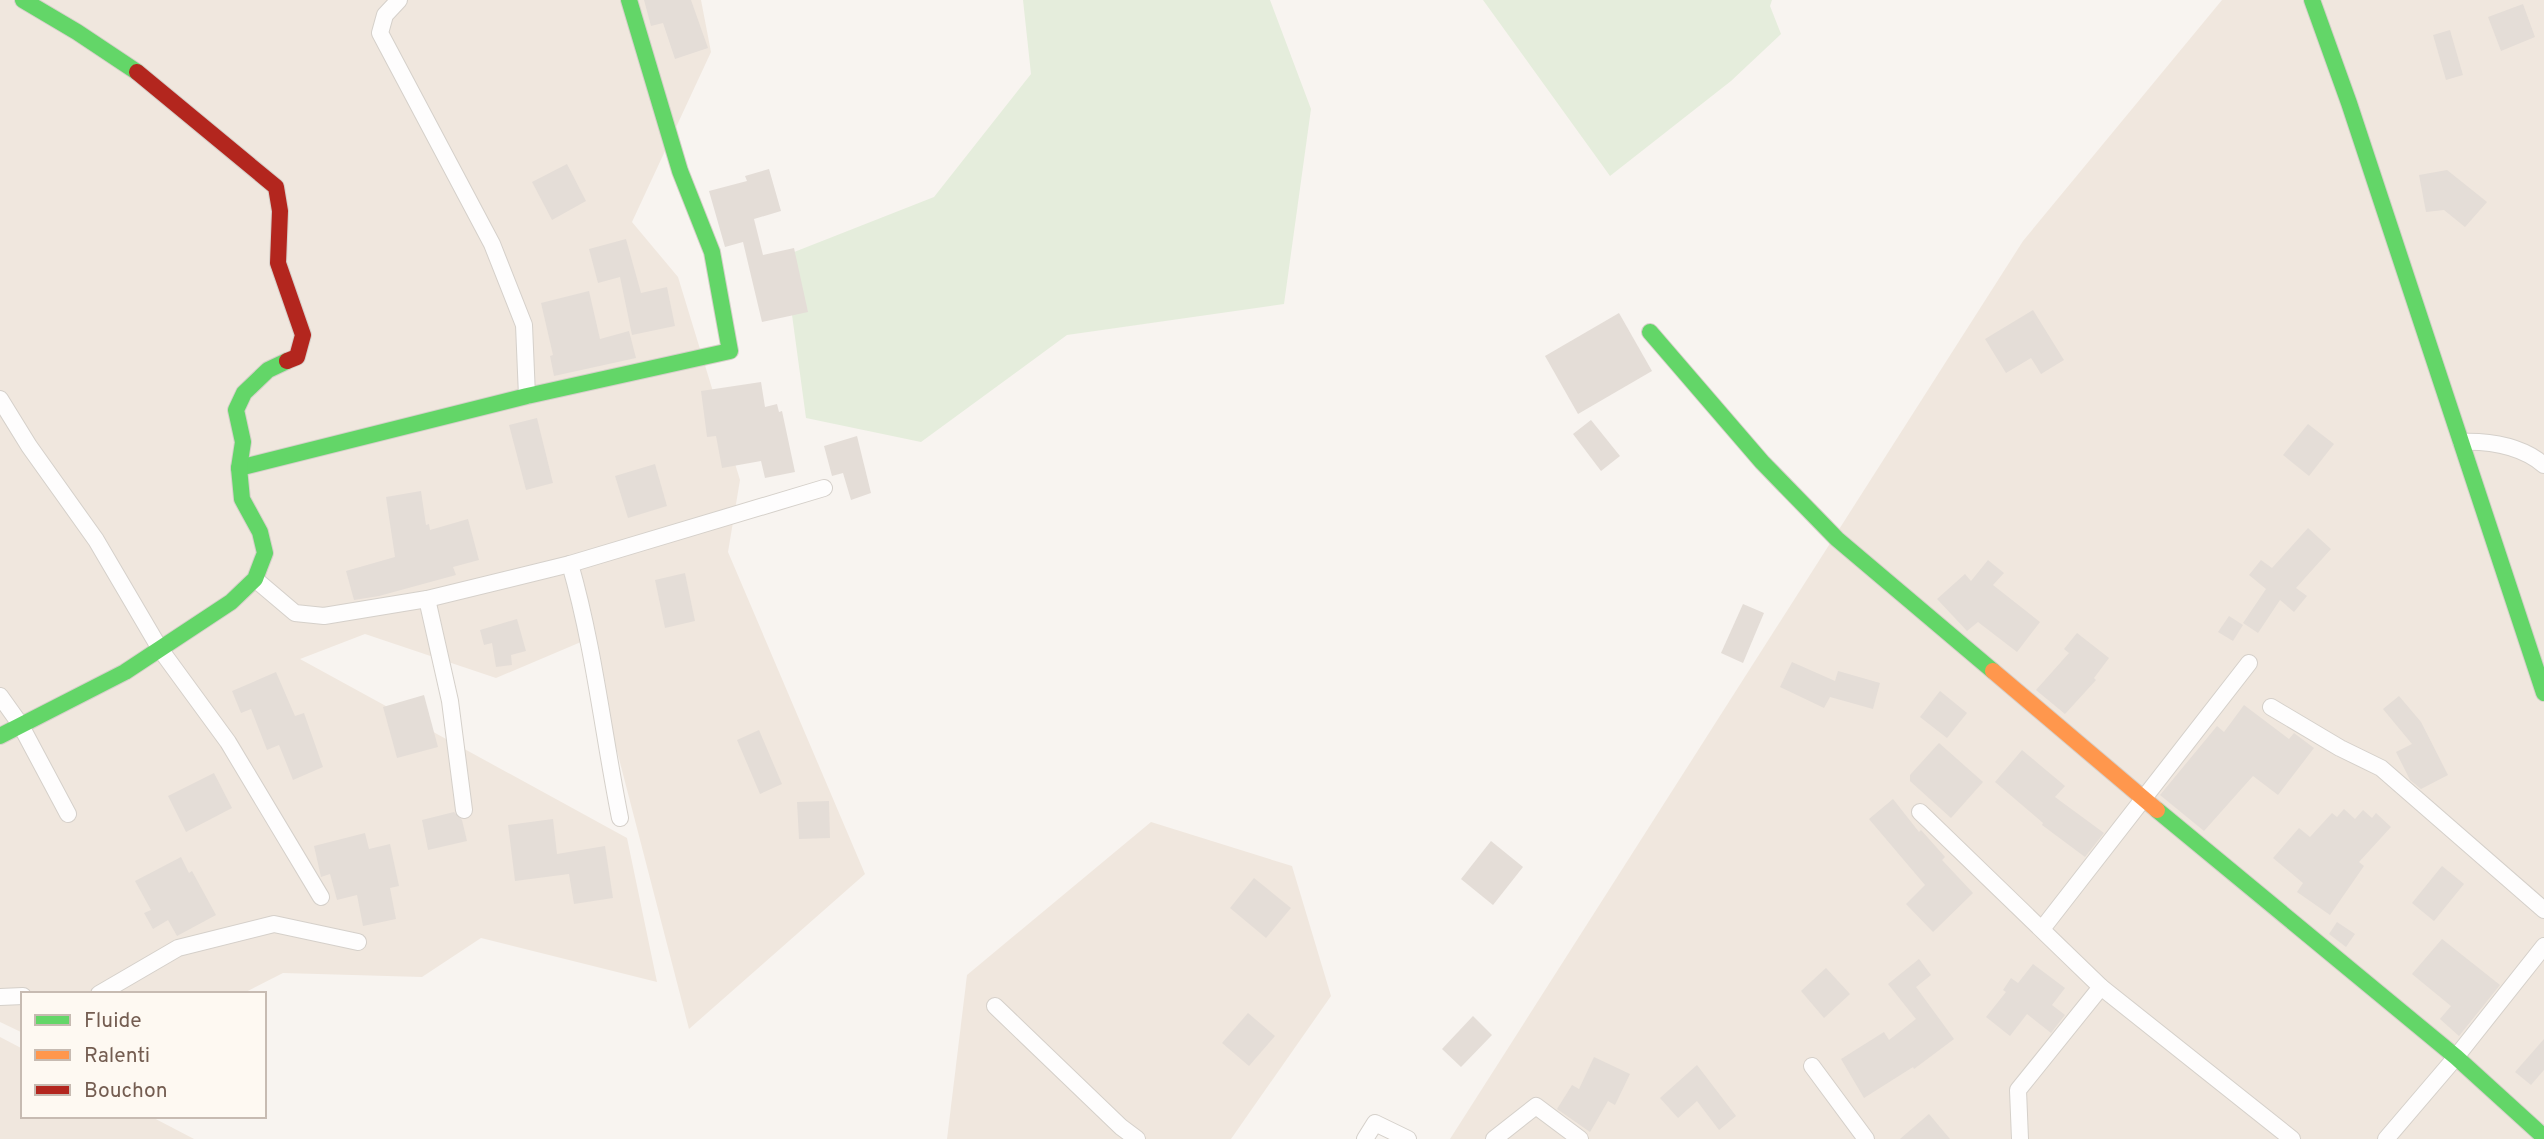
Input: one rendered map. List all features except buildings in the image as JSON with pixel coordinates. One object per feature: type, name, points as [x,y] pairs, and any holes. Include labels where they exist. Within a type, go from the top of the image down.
[{"type":"street","points":[[0,736],[125,672],[231,602],[255,579],[265,553],[260,532],[242,499],[239,468],[243,442],[236,410],[244,393],[268,370],[297,357],[303,335],[278,263],[279,211],[276,187],[147,79],[23,0]]},
{"type":"street","points":[[399,0],[386,15],[380,33],[492,244],[524,325],[527,396]]},
{"type":"street","points":[[239,468],[527,396],[730,351],[712,252],[680,171],[629,0]]},
{"type":"street","points":[[2312,0],[2349,103],[2544,693]]},
{"type":"street","points":[[1650,332],[1762,462],[1837,539],[2142,798],[2456,1057],[2544,1137]]},
{"type":"street","points":[[0,399],[29,446],[96,540],[160,649],[228,742],[321,897]]},
{"type":"street","points":[[2461,442],[2488,441],[2499,444],[2544,465]]},
{"type":"street","points":[[255,579],[295,613],[324,616],[427,599],[570,564],[824,488]]},
{"type":"street","points":[[570,564],[586,619],[620,818]]},
{"type":"street","points":[[427,599],[450,701],[464,810]]},
{"type":"street","points":[[2042,929],[2249,663]]},
{"type":"street","points":[[0,696],[20,724],[68,814]]},
{"type":"street","points":[[2271,707],[2340,748],[2381,768],[2544,910]]},
{"type":"street","points":[[1920,812],[2101,987],[2292,1139]]},
{"type":"street","points":[[102,992],[178,948],[274,924],[358,942]]},
{"type":"street","points":[[2386,1139],[2456,1057],[2544,946]]},
{"type":"street","points":[[2020,1139],[2018,1090],[2101,987]]},
{"type":"street","points":[[0,997],[21,996]]},
{"type":"street","points":[[995,1006],[1121,1127],[1137,1139]]},
{"type":"street","points":[[1812,1066],[1866,1139]]},
{"type":"street","points":[[1494,1139],[1536,1106],[1580,1139]]},
{"type":"street","points":[[1366,1139],[1375,1123],[1409,1139]]},
{"type":"shaded area","points":[[0,0],[701,0],[711,52],[632,222],[678,277],[740,480],[728,552],[865,874],[689,1029],[588,639],[496,678],[365,634],[300,659],[627,838],[657,982],[481,938],[422,977],[283,973],[246,992],[21,992],[21,1032],[0,1022]]},
{"type":"shaded area","points":[[2222,0],[2544,0],[2544,1139],[1450,1139],[2023,241]]},
{"type":"shaded area","points":[[1151,822],[1292,866],[1331,996],[1231,1139],[947,1139],[967,975]]},
{"type":"shaded area","points":[[0,1037],[21,1048],[21,1118],[154,1118],[194,1139],[0,1139]]},
{"type":"green space","points":[[1023,0],[1270,0],[1311,109],[1284,304],[1067,335],[921,442],[806,418],[784,256],[934,197],[1031,74]]},
{"type":"green space","points":[[1483,0],[1772,0],[1770,6],[1781,34],[1731,81],[1610,176]]},
{"type":"traffic: fast","points":[[23,0],[137,72]]},
{"type":"traffic: fast","points":[[239,468],[527,396],[730,351],[712,252],[680,171],[629,0]]},
{"type":"traffic: fast","points":[[2312,0],[2349,103],[2544,693]]},
{"type":"traffic: fast","points":[[1650,332],[1762,462],[1837,539],[1993,671]]},
{"type":"traffic: fast","points":[[0,736],[125,672],[231,602],[255,579],[265,553],[260,532],[242,499],[239,468],[243,442],[236,410],[244,393],[268,370],[287,361]]},
{"type":"traffic: fast","points":[[2157,810],[2456,1057],[2544,1137]]},
{"type":"traffic: slow","points":[[1993,671],[2157,810]]},
{"type":"traffic: jam","points":[[137,72],[276,187],[280,211],[278,263],[303,335],[297,357],[287,361]]}]
